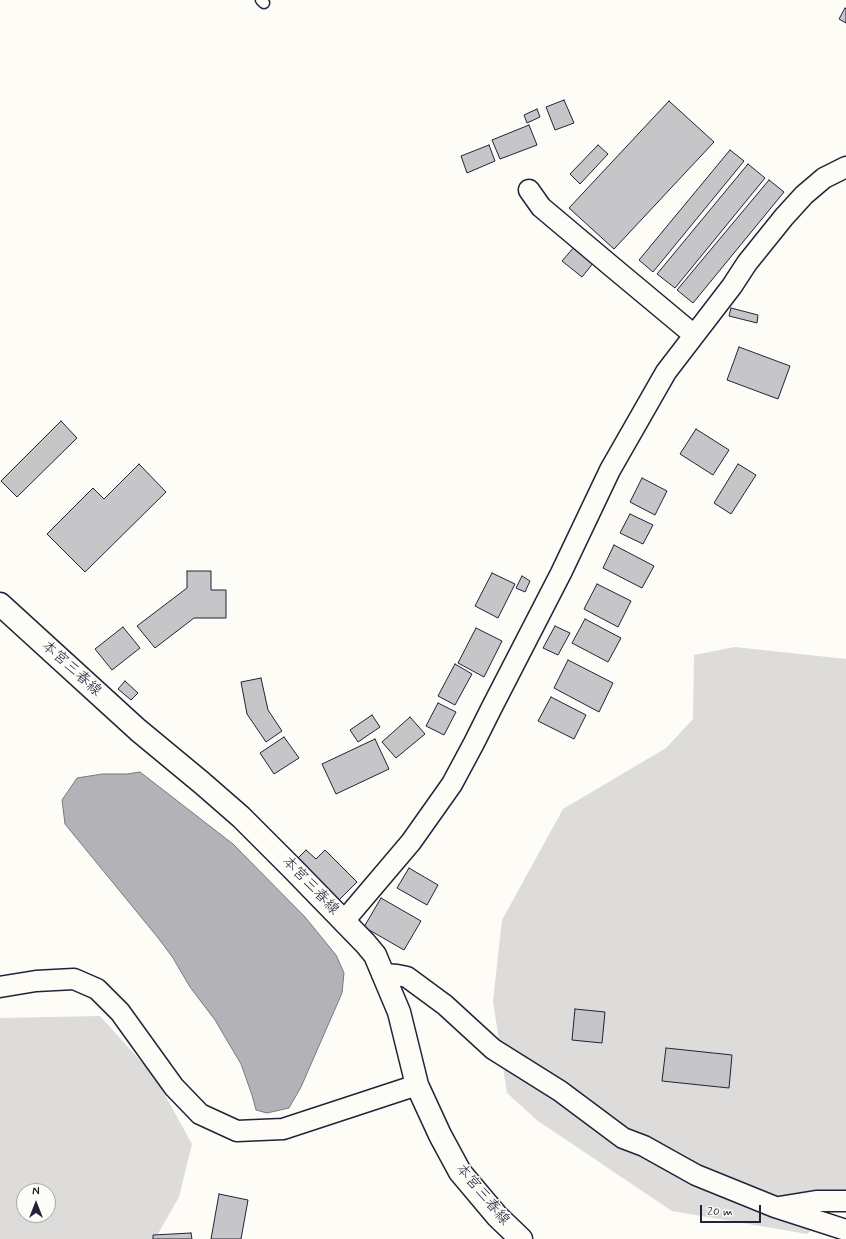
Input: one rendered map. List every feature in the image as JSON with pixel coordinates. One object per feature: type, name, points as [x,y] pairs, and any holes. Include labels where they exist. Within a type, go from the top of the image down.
[{"type":"main road","name":"本宮三春線","points":[[0,604],[138,730],[241,817],[344,921],[374,955],[399,1012],[417,1086],[440,1135],[460,1172],[497,1216],[521,1239]]},
{"type":"street","points":[[344,921],[410,842],[452,784],[561,573],[610,470],[666,372],[732,286],[747,263],[789,212],[824,178],[846,167]]},
{"type":"street","points":[[529,190],[541,207],[694,335]]},
{"type":"street","points":[[382,974],[407,977],[445,1005],[493,1049],[560,1091],[623,1138],[644,1146],[696,1175],[775,1208],[846,1230]]},
{"type":"street","points":[[0,987],[74,979],[97,989],[120,1012],[174,1087],[200,1114],[237,1131],[283,1129],[417,1086]]},
{"type":"street","points":[[775,1208],[816,1201],[846,1201]]},
{"type":"shaded area","points":[[735,647],[846,659],[846,1198],[807,1234],[672,1211],[538,1121],[507,1093],[493,1001],[502,920],[563,809],[666,748],[693,719],[694,655]]},
{"type":"shaded area","points":[[140,772],[233,844],[305,917],[336,955],[344,973],[342,993],[301,1087],[289,1108],[267,1113],[256,1110],[241,1064],[215,1020],[190,987],[173,958],[159,939],[65,824],[62,800],[77,778],[102,774],[127,774]]},
{"type":"shaded area","points":[[100,1016],[155,1077],[192,1144],[179,1197],[155,1239],[0,1239],[0,1018]]},
{"type":"building","points":[[845,8],[846,9],[846,23],[839,19]]},
{"type":"building","points":[[564,100],[574,123],[555,130],[546,107]]},
{"type":"building","points":[[669,101],[714,142],[614,249],[569,208]]},
{"type":"building","points":[[537,109],[540,117],[527,123],[524,115]]},
{"type":"building","points":[[529,125],[537,145],[500,159],[492,140]]},
{"type":"building","points":[[489,145],[495,161],[467,173],[461,156]]},
{"type":"building","points":[[598,145],[608,154],[580,184],[570,174]]},
{"type":"building","points":[[730,150],[744,161],[653,272],[639,260]]},
{"type":"building","points":[[748,164],[765,178],[675,288],[657,274]]},
{"type":"building","points":[[769,180],[784,192],[693,303],[677,290]]},
{"type":"building","points":[[575,246],[594,262],[582,277],[562,261]]},
{"type":"building","points":[[731,308],[758,315],[757,323],[729,316]]},
{"type":"building","points":[[739,347],[790,366],[778,399],[727,380]]},
{"type":"building","points":[[61,421],[77,438],[17,497],[1,481]]},
{"type":"building","points":[[696,429],[729,450],[713,475],[680,454]]},
{"type":"building","points":[[139,464],[166,492],[85,572],[47,534],[93,488],[104,499]]},
{"type":"building","points":[[738,464],[756,475],[731,514],[714,503]]},
{"type":"building","points":[[642,478],[667,491],[655,515],[630,502]]},
{"type":"building","points":[[630,514],[653,525],[643,544],[620,533]]},
{"type":"building","points":[[614,545],[654,566],[642,588],[603,568]]},
{"type":"building","points":[[187,571],[211,571],[211,590],[226,590],[226,618],[194,618],[155,648],[137,626],[187,588]]},
{"type":"building","points":[[492,573],[515,584],[498,618],[475,606]]},
{"type":"building","points":[[522,576],[530,581],[525,592],[516,588]]},
{"type":"building","points":[[597,584],[631,601],[618,627],[584,609]]},
{"type":"building","points":[[585,619],[621,638],[608,662],[572,643]]},
{"type":"building","points":[[555,626],[570,633],[558,655],[543,648]]},
{"type":"building","points":[[123,627],[140,648],[112,670],[95,649]]},
{"type":"building","points":[[476,628],[502,641],[484,677],[458,663]]},
{"type":"building","points":[[568,660],[613,683],[599,712],[554,688]]},
{"type":"building","points":[[455,664],[472,674],[455,705],[438,696]]},
{"type":"building","points":[[261,678],[268,710],[282,731],[266,742],[247,714],[241,682]]},
{"type":"building","points":[[125,681],[138,693],[131,700],[118,689]]},
{"type":"building","points":[[551,697],[586,715],[574,739],[538,721]]},
{"type":"building","points":[[438,703],[456,712],[444,735],[426,726]]},
{"type":"building","points":[[372,715],[380,727],[358,742],[350,730]]},
{"type":"building","points":[[410,717],[425,734],[396,758],[382,742]]},
{"type":"building","points":[[284,737],[299,758],[274,774],[260,753]]},
{"type":"building","points":[[375,739],[389,769],[336,794],[322,764]]},
{"type":"building","points":[[306,850],[316,859],[325,850],[357,882],[338,901],[297,859]]},
{"type":"building","points":[[409,868],[438,885],[427,905],[397,888]]},
{"type":"building","points":[[381,898],[421,921],[404,950],[364,927]]},
{"type":"building","points":[[575,1009],[605,1012],[602,1043],[572,1040]]},
{"type":"building","points":[[666,1048],[732,1055],[729,1088],[662,1081]]},
{"type":"building","points":[[219,1194],[248,1200],[241,1239],[211,1239]]},
{"type":"building","points":[[191,1233],[192,1239],[153,1239],[153,1235]]}]
